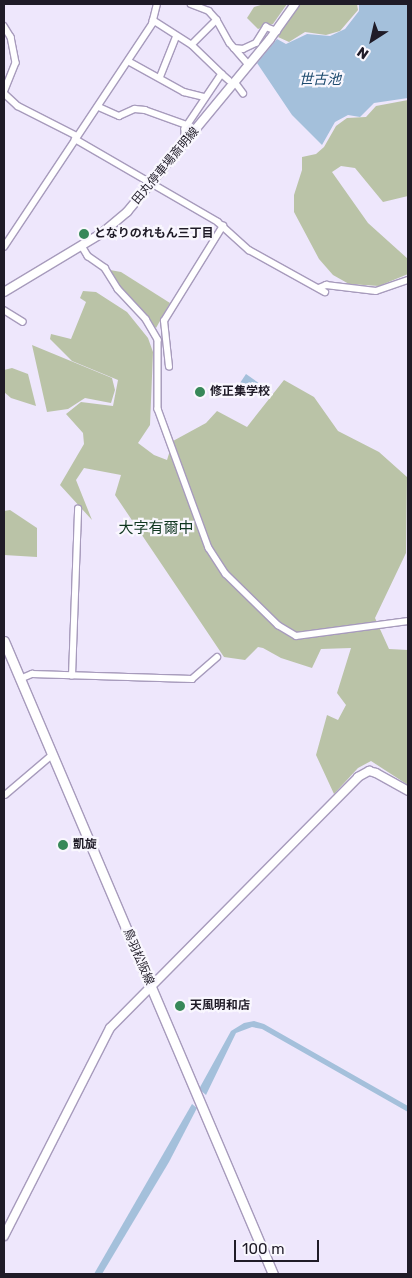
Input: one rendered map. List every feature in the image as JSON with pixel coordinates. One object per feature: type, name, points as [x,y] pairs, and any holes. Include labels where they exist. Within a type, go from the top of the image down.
[{"type":"main road","name":"鳥羽松阪線","points":[[4,640],[51,756],[273,1274]]},
{"type":"street","points":[[4,247],[128,61],[153,20],[157,4]]},
{"type":"street","points":[[191,4],[209,11],[234,48],[249,65]]},
{"type":"street","name":"田丸停車場斎明線","points":[[4,292],[82,246],[116,222],[185,144],[277,31],[295,4]]},
{"type":"street","points":[[153,20],[176,37],[192,45],[230,80]]},
{"type":"street","points":[[192,45],[216,20]]},
{"type":"street","points":[[4,26],[11,37],[16,63],[4,93],[18,106],[76,137],[152,182],[223,226],[249,250],[325,292]]},
{"type":"street","points":[[234,48],[243,49],[256,43],[266,27],[277,31]]},
{"type":"street","points":[[160,77],[176,37]]},
{"type":"street","points":[[128,61],[184,92],[204,97]]},
{"type":"street","points":[[185,144],[183,133],[187,125],[204,97],[222,74]]},
{"type":"street","points":[[238,86],[243,93]]},
{"type":"street","points":[[99,107],[119,116],[135,109],[145,110],[187,125]]},
{"type":"street","points":[[169,367],[164,320],[223,226]]},
{"type":"street","points":[[82,246],[88,256],[105,268],[118,289],[146,319],[158,340],[158,409],[209,548],[226,574],[278,625],[296,636],[408,621]]},
{"type":"street","points":[[318,288],[326,285],[376,291],[408,280]]},
{"type":"street","points":[[4,310],[23,322]]},
{"type":"street","points":[[72,676],[78,509]]},
{"type":"street","points":[[20,679],[32,674],[192,680],[217,657]]},
{"type":"street","points":[[5,795],[51,756]]},
{"type":"street","points":[[4,1236],[107,1033],[361,774],[376,773],[408,791]]},
{"type":"green space","points":[[264,4],[287,4],[273,24],[258,29],[247,18],[254,7]]},
{"type":"green space","points":[[298,4],[357,4],[358,10],[340,31],[326,35],[305,32],[289,42],[278,37]]},
{"type":"green space","points":[[408,100],[408,196],[383,202],[355,168],[341,166],[332,172],[368,223],[408,259],[408,274],[379,286],[349,284],[333,275],[319,259],[294,212],[294,195],[302,170],[302,157],[316,154],[324,147],[336,126],[347,118],[366,117],[376,106]]},
{"type":"green space","points":[[110,270],[121,272],[170,303],[156,328],[120,287]]},
{"type":"green space","points":[[83,291],[96,292],[127,312],[148,338],[153,352],[150,425],[138,443],[154,455],[167,460],[173,441],[206,423],[217,411],[247,427],[284,380],[314,397],[338,431],[379,452],[407,477],[406,553],[375,618],[389,649],[408,650],[408,785],[371,761],[358,768],[334,794],[316,755],[327,715],[338,720],[346,705],[337,693],[351,648],[321,649],[312,668],[281,658],[258,647],[245,660],[224,657],[115,495],[121,475],[84,468],[76,480],[92,520],[60,485],[84,444],[83,433],[66,414],[81,402],[113,406],[118,380],[72,361],[50,339],[51,334],[71,339],[86,302],[80,298]]},
{"type":"green space","points":[[32,345],[112,378],[115,390],[111,403],[85,398],[68,409],[47,412]]},
{"type":"green space","points":[[12,368],[28,374],[36,406],[11,398],[4,392],[4,370]]},
{"type":"green space","points":[[10,510],[37,528],[37,557],[4,555],[4,511]]},
{"type":"water","name":"世古池","points":[[359,4],[408,4],[408,98],[374,103],[360,117],[348,115],[335,122],[322,145],[292,115],[257,63],[277,39],[286,44],[307,34],[330,36],[345,29],[359,11]]},
{"type":"water","points":[[246,374],[263,386],[258,395],[240,383]]},
{"type":"water","points":[[254,1021],[264,1024],[408,1106],[408,1112],[262,1029],[252,1027],[236,1033],[206,1095],[199,1089],[231,1031],[244,1023]]},
{"type":"water","points":[[192,1104],[197,1108],[169,1162],[102,1274],[94,1274]]},
{"type":"place","name":"となりのれもん三丁目","points":[[84,234]]},
{"type":"place","name":"修正集学校","points":[[200,392]]},
{"type":"place","name":"凱旋","points":[[63,845]]},
{"type":"place","name":"天風明和店","points":[[180,1006]]},
{"type":"district","name":"大字有爾中","points":[[156,529]]}]
